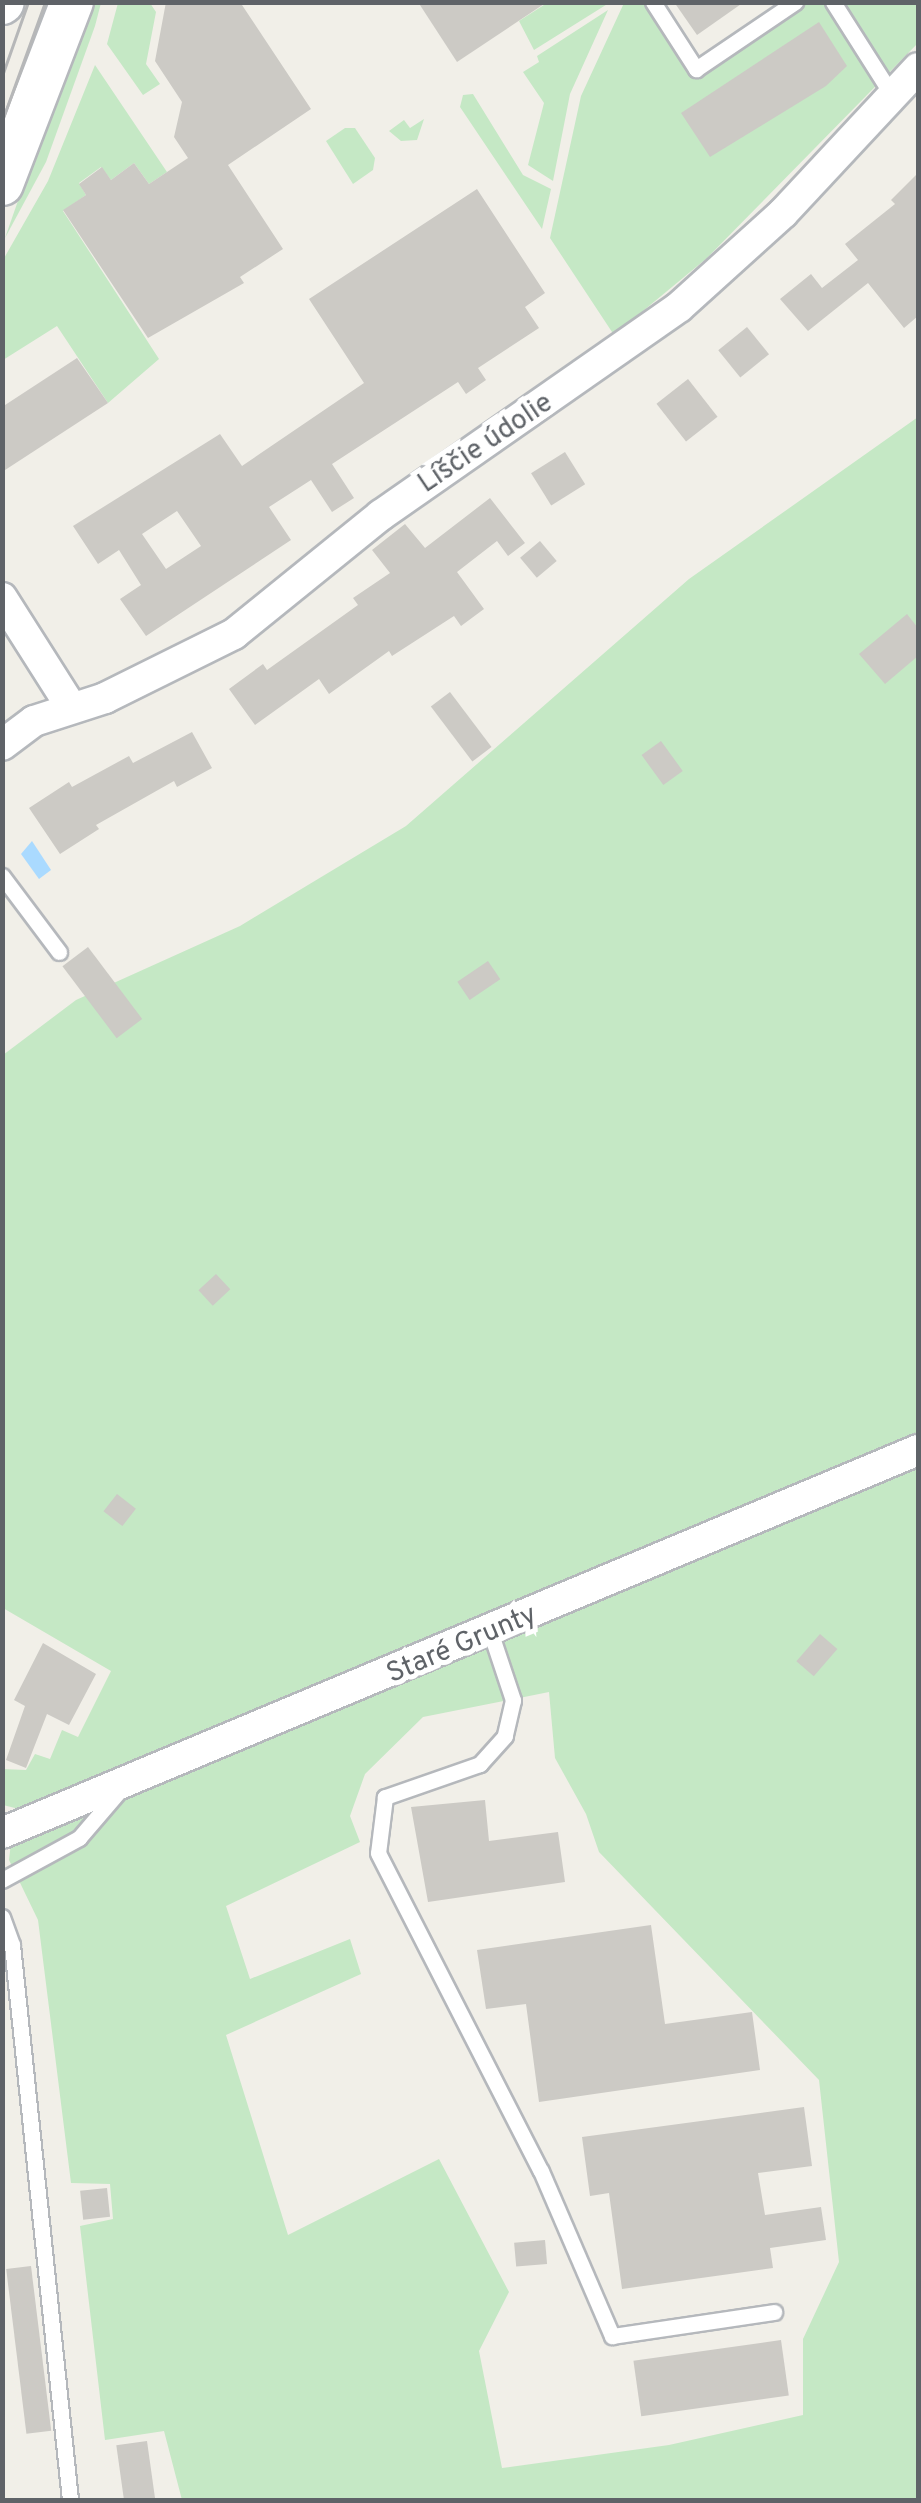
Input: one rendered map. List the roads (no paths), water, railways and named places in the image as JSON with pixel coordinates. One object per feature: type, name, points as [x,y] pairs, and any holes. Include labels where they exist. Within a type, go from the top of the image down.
[{"type":"main road","points":[[2,184],[72,2]]},
{"type":"street","name":"Líščie údolie","points":[[2,746],[70,704],[105,698],[234,634],[381,515],[679,307],[783,213],[918,68]]},
{"type":"street","points":[[2,598],[70,704]]},
{"type":"street","name":"Staré Grunty","points":[[2,1833],[122,1788],[918,1450]]},
{"type":"lane","points":[[653,2],[696,69],[795,2]]},
{"type":"lane","points":[[833,2],[892,95]]},
{"type":"lane","points":[[2,876],[59,952]]},
{"type":"lane","points":[[490,1634],[513,1700],[506,1736],[480,1764],[385,1797],[378,1853],[541,2171],[612,2336],[774,2312]]},
{"type":"lane","points":[[2,1880],[79,1838],[122,1788]]},
{"type":"lane","points":[[2,1917],[12,1945],[70,2500]]},
{"type":"water","points":[[32,841],[51,870],[39,879],[21,854]]},
{"type":"tram line","points":[[2,76],[28,2]]},
{"type":"tram line","points":[[2,121],[45,2]]}]
